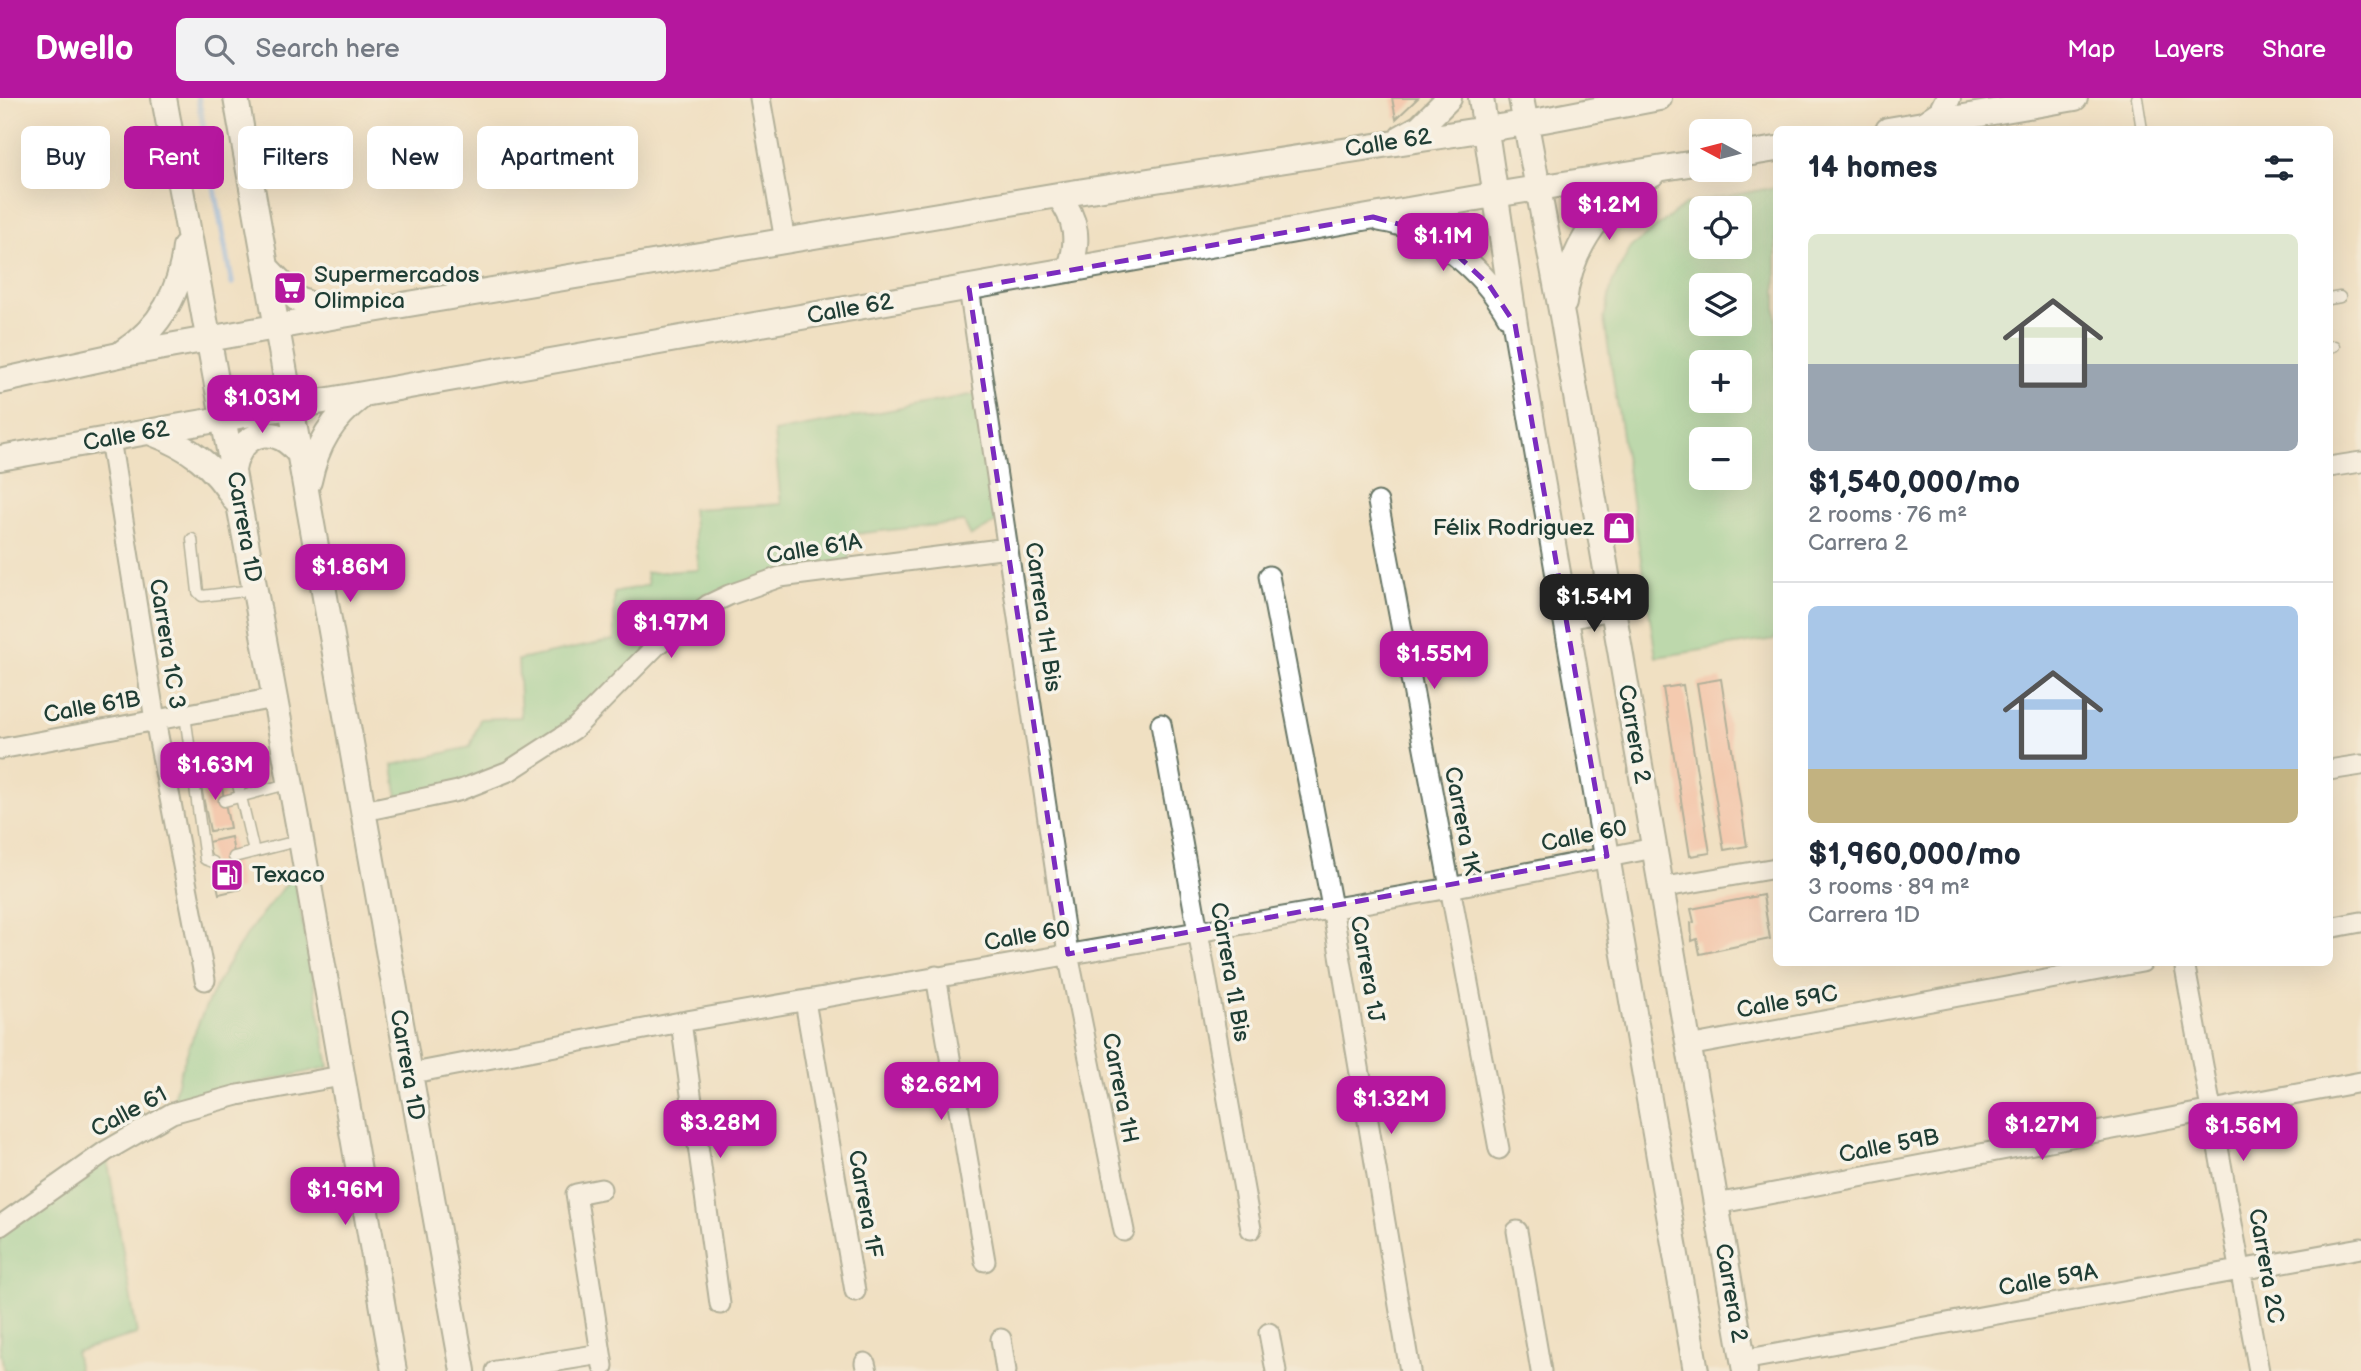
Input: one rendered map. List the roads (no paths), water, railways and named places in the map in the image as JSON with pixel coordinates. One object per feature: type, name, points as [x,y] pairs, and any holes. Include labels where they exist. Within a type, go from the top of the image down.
[{"type":"street","name":"Carrera 1D","points":[[164,98],[291,783],[394,1371]]},
{"type":"street","name":"Carrera 1D","points":[[236,98],[463,1371]]},
{"type":"street","points":[[760,98],[785,240]]},
{"type":"street","points":[[1381,143],[1420,127],[1450,98]]},
{"type":"street","name":"Carrera 2","points":[[1481,98],[1515,324],[1696,1371]]},
{"type":"street","points":[[1556,98],[1567,103],[1604,108]]},
{"type":"street","name":"Calle 62","points":[[0,382],[119,355],[277,326],[1058,195],[1485,128],[1523,110],[1604,108],[1659,98]]},
{"type":"street","points":[[1925,123],[1941,112],[1948,98]]},
{"type":"street","points":[[1909,126],[2075,98]]},
{"type":"street","name":"Carrera 2","points":[[1523,110],[1563,321],[1744,1366]]},
{"type":"street","points":[[1752,153],[1773,150]]},
{"type":"street","name":"Calle 62","points":[[0,458],[1496,195],[1689,164]]},
{"type":"street","points":[[1563,321],[1571,268],[1597,219],[1616,198],[1663,169]]},
{"type":"street","points":[[1058,195],[1067,206],[1076,231],[1076,245],[1069,270]]},
{"type":"street","points":[[1373,217],[1416,229],[1455,253],[1489,285],[1515,324]]},
{"type":"street","points":[[119,355],[137,343],[165,312],[178,284],[187,232]]},
{"type":"street","points":[[266,267],[297,299],[337,316]]},
{"type":"street","name":"Carrera 1H Bis","points":[[969,288],[1068,954]]},
{"type":"street","points":[[307,490],[316,452],[324,434],[336,419],[366,394]]},
{"type":"street","points":[[150,432],[177,442],[204,460],[219,474],[241,510]]},
{"type":"street","points":[[233,470],[236,456],[244,444],[255,436],[269,434],[282,437],[293,445],[301,457]]},
{"type":"street","name":"Carrera 1C 3","points":[[110,439],[155,720],[205,981]]},
{"type":"street","points":[[2333,466],[2361,462]]},
{"type":"street","name":"Carrera 1K","points":[[1378,502],[1499,1149]]},
{"type":"street","name":"Calle 61A","points":[[363,811],[458,791],[509,771],[574,729],[658,644],[708,606],[729,594],[780,577],[1008,548]]},
{"type":"street","name":"Carrera 1J","points":[[1269,576],[1332,907],[1410,1371]]},
{"type":"street","points":[[1566,617],[1612,607]]},
{"type":"street","name":"Calle 61B","points":[[0,748],[275,698]]},
{"type":"street","name":"Carrera 1I Bis","points":[[1161,723],[1251,1230]]},
{"type":"street","points":[[2333,769],[2361,765]]},
{"type":"street","name":"Calle 60","points":[[408,1074],[936,976],[1450,888],[1654,848]]},
{"type":"street","points":[[1660,888],[1773,869]]},
{"type":"street","points":[[2333,927],[2361,922]]},
{"type":"street","name":"Carrera 1H","points":[[1068,954],[1124,1231]]},
{"type":"street","name":"Calle 59C","points":[[1688,1046],[2120,966]]},
{"type":"street","name":"Carrera 2C","points":[[2186,966],[2259,1371]]},
{"type":"street","points":[[936,976],[985,1261]]},
{"type":"street","name":"Carrera 1F","points":[[804,1001],[855,1291]]},
{"type":"street","points":[[681,1022],[720,1304]]},
{"type":"street","name":"Calle 61","points":[[0,1226],[106,1151],[172,1113],[238,1095],[341,1076]]},
{"type":"street","name":"Calle 59B","points":[[1716,1204],[2361,1082]]},
{"type":"street","points":[[496,1371],[602,1360],[576,1194],[601,1189]]},
{"type":"street","points":[[1517,1231],[1541,1371]]},
{"type":"street","name":"Calle 59A","points":[[1744,1366],[2361,1248]]},
{"type":"street","points":[[1269,1333],[1276,1371]]},
{"type":"street","points":[[1000,1339],[1006,1371]]},
{"type":"lane","points":[[2137,98],[2141,126]]},
{"type":"lane","points":[[192,538],[198,592],[202,596],[255,590]]},
{"type":"lane","points":[[185,715],[201,806],[205,859],[213,862]]},
{"type":"lane","points":[[192,762],[226,755],[232,759],[254,852]]},
{"type":"lane","points":[[224,801],[291,783]]},
{"type":"lane","points":[[234,857],[301,840]]},
{"type":"waterway","points":[[198,98],[232,283]]},
{"type":"place","name":"Supermercados Olimpica","points":[[290,288]]},
{"type":"place","name":"Félix Rodriguez","points":[[1619,528]]},
{"type":"place","name":"Texaco","points":[[227,875]]}]
